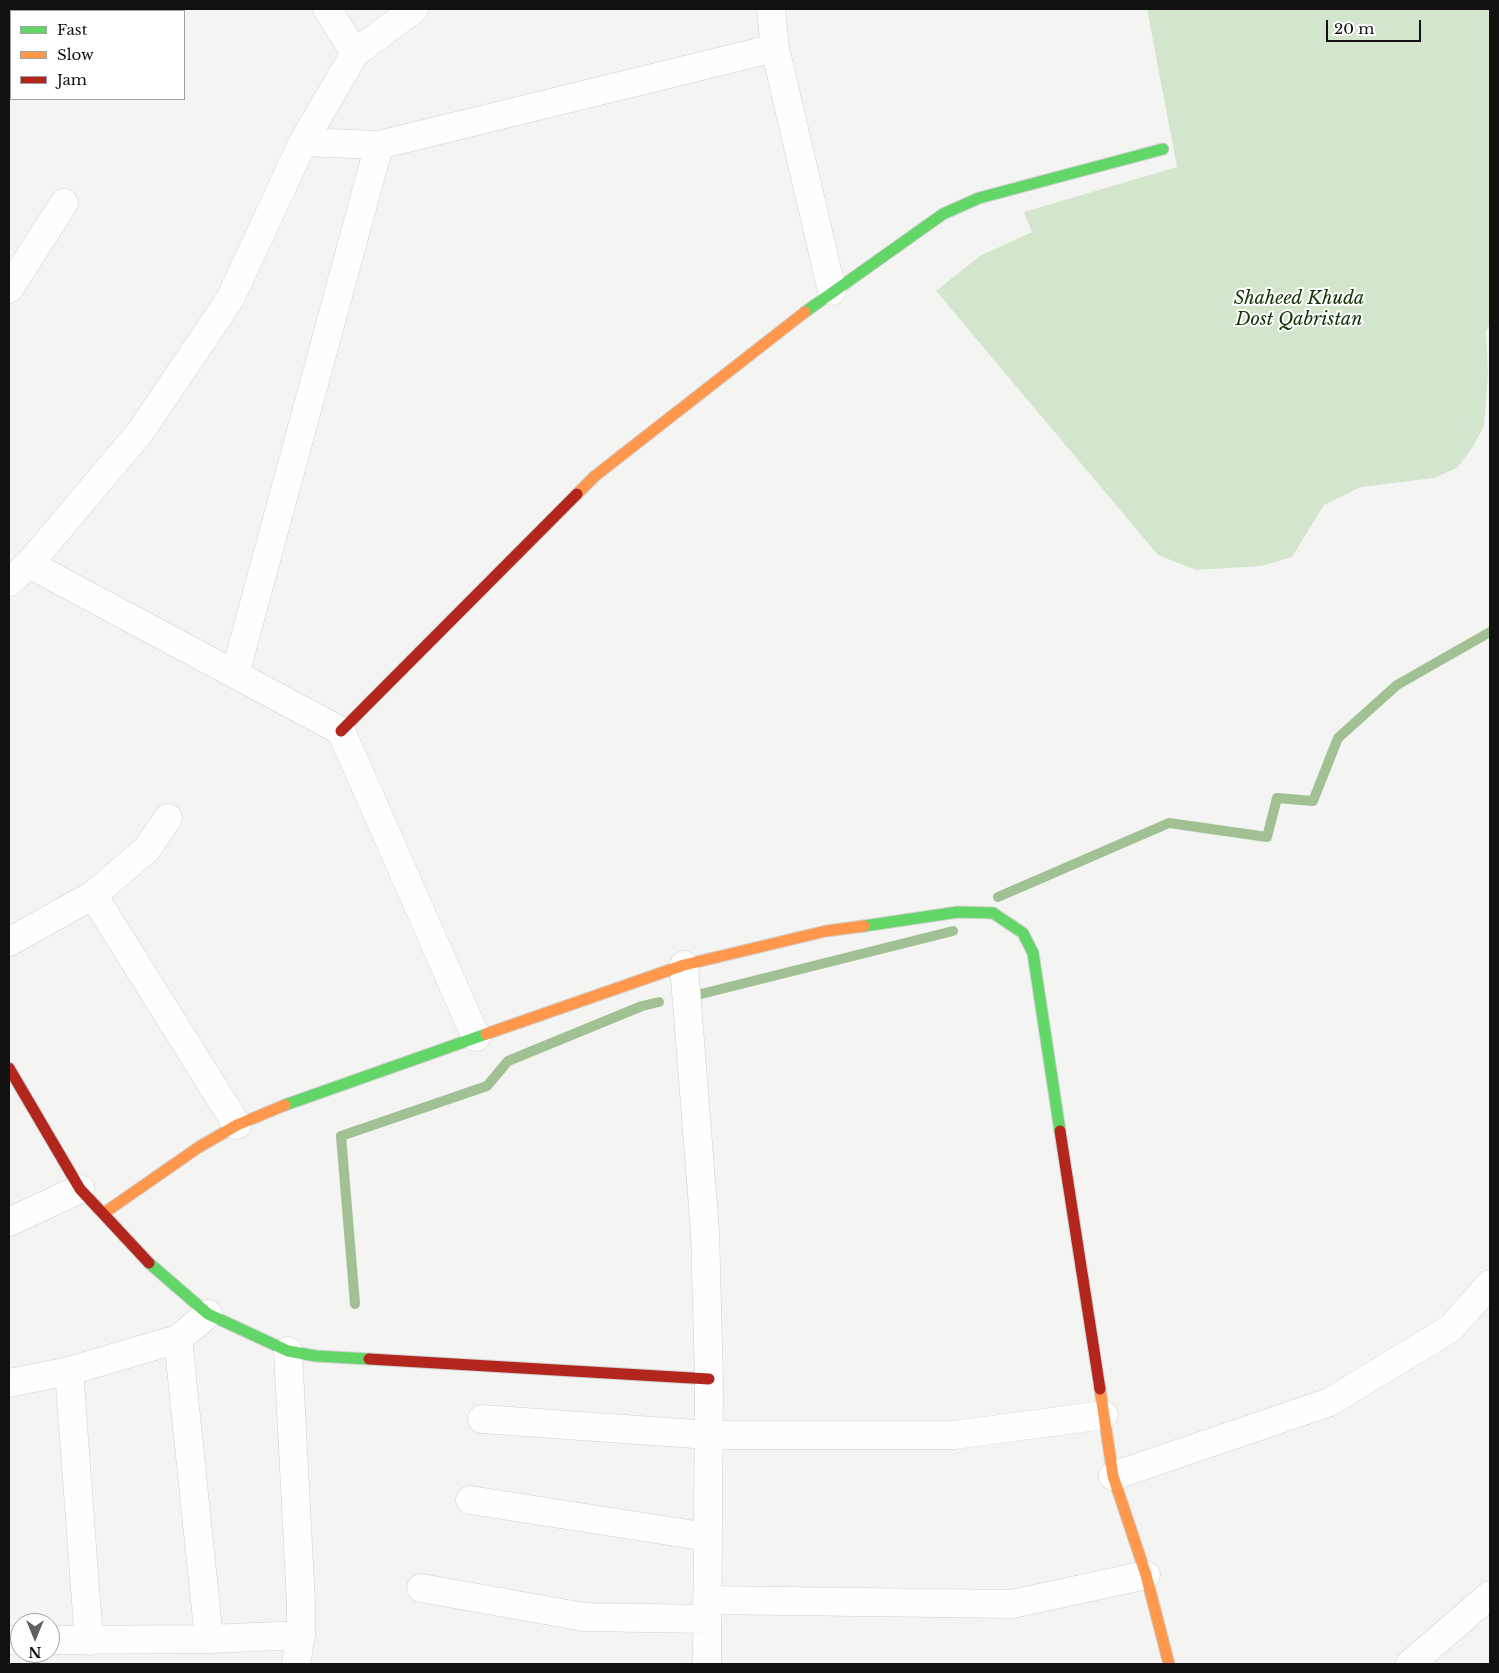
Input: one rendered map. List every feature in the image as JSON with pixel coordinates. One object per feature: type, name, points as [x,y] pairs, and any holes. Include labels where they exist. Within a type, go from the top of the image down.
[{"type":"street","points":[[327,9],[355,53]]},
{"type":"street","points":[[9,582],[29,564],[141,431],[230,299],[303,142],[355,53],[414,9]]},
{"type":"street","points":[[771,9],[775,48],[832,290]]},
{"type":"street","points":[[303,142],[378,145],[775,48]]},
{"type":"street","points":[[235,674],[378,145]]},
{"type":"street","points":[[341,731],[595,476],[832,290],[943,214],[979,198],[1164,149]]},
{"type":"street","points":[[9,289],[64,203]]},
{"type":"street","points":[[29,564],[341,731],[476,1038]]},
{"type":"street","points":[[9,942],[93,895],[146,850],[168,818]]},
{"type":"street","points":[[93,895],[237,1125]]},
{"type":"street","points":[[104,1213],[199,1147],[237,1125],[296,1101],[684,965],[826,931],[958,912],[993,913],[1023,933],[1033,953],[1113,1476],[1146,1575],[1169,1664]]},
{"type":"street","points":[[684,965],[705,1232],[709,1378],[707,1664]]},
{"type":"street","points":[[12,1078],[80,1188],[104,1213],[138,1254],[208,1314],[288,1351],[316,1356],[709,1378]]},
{"type":"street","points":[[9,1222],[80,1188]]},
{"type":"street","points":[[1113,1476],[1330,1402],[1451,1328],[1490,1284]]},
{"type":"street","points":[[9,1383],[69,1371],[178,1338],[208,1314]]},
{"type":"street","points":[[178,1338],[210,1639]]},
{"type":"street","points":[[288,1351],[301,1635],[296,1664]]},
{"type":"street","points":[[69,1371],[89,1641]]},
{"type":"street","points":[[482,1419],[708,1435],[954,1435],[1104,1415]]},
{"type":"street","points":[[470,1500],[708,1537]]},
{"type":"street","points":[[421,1588],[584,1617],[707,1609],[1012,1604],[1146,1575]]},
{"type":"street","points":[[1410,1664],[1490,1595]]},
{"type":"street","points":[[60,1640],[210,1639],[301,1635]]},
{"type":"green space","name":"Shaheed Khuda Dost Qabristan","points":[[1147,9],[1490,9],[1490,324],[1486,331],[1488,375],[1484,426],[1472,448],[1457,468],[1434,478],[1361,487],[1324,505],[1292,557],[1261,566],[1196,570],[1158,555],[936,291],[980,256],[1032,232],[1024,212],[1177,167]]},
{"type":"waterway","points":[[998,897],[1169,823],[1267,837],[1277,798],[1313,801],[1338,738],[1397,685],[1490,632]]},
{"type":"waterway","points":[[697,995],[953,931]]},
{"type":"waterway","points":[[355,1304],[341,1136],[487,1086],[508,1061],[642,1006],[659,1002]]},
{"type":"traffic: fast","points":[[805,312],[943,214],[979,198],[1163,149]]},
{"type":"traffic: fast","points":[[864,926],[958,912],[993,913],[1023,933],[1033,953],[1060,1131]]},
{"type":"traffic: fast","points":[[285,1105],[486,1034]]},
{"type":"traffic: fast","points":[[149,1263],[208,1314],[288,1351],[316,1356],[369,1359]]},
{"type":"traffic: slow","points":[[577,494],[595,476],[805,312]]},
{"type":"traffic: slow","points":[[486,1034],[684,965],[826,931],[864,926]]},
{"type":"traffic: slow","points":[[104,1213],[199,1147],[237,1125],[285,1105]]},
{"type":"traffic: slow","points":[[1100,1389],[1113,1476],[1146,1575],[1169,1664]]},
{"type":"traffic: jam","points":[[341,731],[577,494]]},
{"type":"traffic: jam","points":[[9,1068],[80,1189],[149,1263]]},
{"type":"traffic: jam","points":[[1060,1131],[1100,1389]]},
{"type":"traffic: jam","points":[[369,1359],[709,1379]]}]
